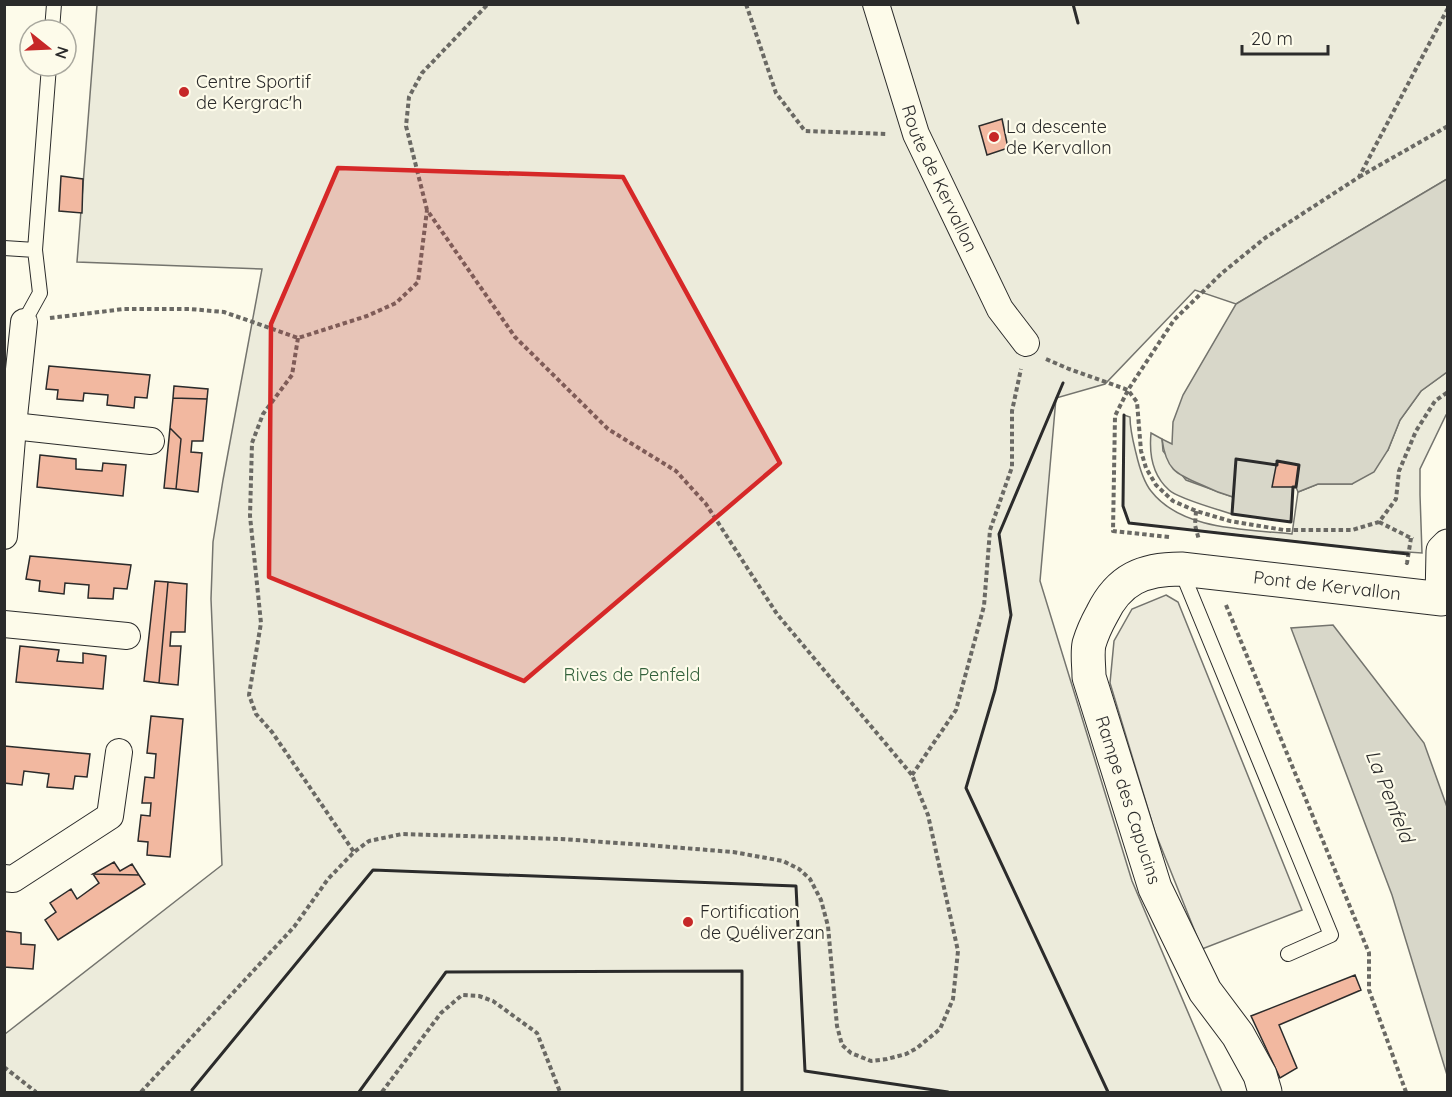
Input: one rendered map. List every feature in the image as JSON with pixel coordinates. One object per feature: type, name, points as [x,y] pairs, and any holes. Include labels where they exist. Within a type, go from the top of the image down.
[{"type":"street","name":"Route de Kervallon","points":[[876,4],[916,134],[1000,309],[1026,343]]},
{"type":"street","points":[[4,536],[24,322]]},
{"type":"street","points":[[13,426],[151,441]]},
{"type":"street","points":[[1445,549],[1445,600]]},
{"type":"street","name":"Pont de Kervallon","points":[[1194,560],[1445,600]]},
{"type":"street","name":"Rampe des Capucins","points":[[1194,560],[1145,573],[1124,583],[1109,600],[1096,624],[1089,646],[1089,677],[1155,888],[1205,991],[1238,1035],[1260,1075],[1265,1092]]},
{"type":"street","points":[[4,624],[127,636]]},
{"type":"street","points":[[4,878],[13,879],[110,816],[119,752]]},
{"type":"lane","points":[[24,322],[40,293],[35,250],[48,78]]},
{"type":"lane","points":[[4,248],[35,250]]},
{"type":"lane","points":[[1194,560],[1331,935],[1288,954]]},
{"type":"path","points":[[141,1092],[294,927],[328,879],[354,852],[369,841],[402,834],[561,839],[722,851],[783,861],[799,869],[810,879],[821,900],[828,926],[837,1026],[842,1045],[851,1053],[870,1061],[906,1054],[940,1029],[953,999],[958,951],[928,815],[912,775],[777,614],[706,504],[676,471],[608,429],[515,337],[428,210],[406,126],[409,97],[422,73],[488,4]]},
{"type":"path","points":[[746,4],[776,93],[805,132],[916,134]]},
{"type":"path","points":[[1359,177],[1448,8]]},
{"type":"path","points":[[1177,538],[1113,531],[1114,416],[1128,390],[1174,320],[1222,273],[1264,238],[1359,177],[1448,126]]},
{"type":"path","points":[[24,322],[124,309],[190,309],[224,312],[298,338],[367,316],[396,303],[411,289],[418,282],[428,210]]},
{"type":"path","points":[[298,338],[292,375],[263,414],[252,443],[250,516],[261,622],[249,695],[256,714],[272,732],[354,852]]},
{"type":"path","points":[[912,775],[956,710],[984,606],[990,530],[1012,467],[1012,411],[1026,343],[1047,360],[1128,390],[1137,402],[1141,451],[1146,468],[1155,485],[1173,501],[1196,511],[1230,521],[1284,530],[1352,530],[1379,522],[1396,500],[1399,471],[1416,431],[1435,401],[1448,392]]},
{"type":"path","points":[[1196,511],[1195,525],[1199,540],[1194,560],[1369,953],[1370,990],[1406,1092]]},
{"type":"path","points":[[1379,522],[1411,538],[1445,549]]},
{"type":"path","points":[[1396,561],[1407,562],[1411,538]]},
{"type":"path","points":[[1194,560],[1199,540]]},
{"type":"path","points":[[382,1092],[441,1013],[462,995],[479,996],[493,1001],[537,1033],[560,1092]]},
{"type":"path","points":[[4,1067],[36,1092]]},
{"type":"highlighted area","points":[[338,168],[623,177],[780,463],[524,681],[269,577],[271,324]]},
{"type":"green space","name":"Rives de Penfeld","points":[[97,5],[1447,5],[1447,179],[1236,304],[1195,290],[1105,384],[1056,398],[1040,581],[1132,881],[1222,1092],[5,1092],[5,1034],[222,865],[211,599],[213,542],[262,269],[77,262]]},
{"type":"green space","points":[[1447,372],[1447,414],[1420,469],[1422,553],[1391,552],[1129,523],[1123,506],[1124,415],[1130,417],[1138,463],[1148,487],[1164,504],[1180,514],[1216,526],[1292,534],[1298,492],[1318,484],[1352,484],[1388,450],[1400,420],[1421,391]]},
{"type":"green space","points":[[1151,433],[1162,439],[1163,451],[1186,480],[1233,497],[1232,514],[1189,500],[1173,493],[1163,484],[1153,464]]},
{"type":"shaded area","points":[[1166,595],[1178,602],[1302,910],[1202,949],[1155,832],[1110,683],[1114,641],[1132,609]]},
{"type":"water","points":[[1447,179],[1447,372],[1421,391],[1400,420],[1388,450],[1374,472],[1352,484],[1318,484],[1298,492],[1296,487],[1293,487],[1291,522],[1232,514],[1233,497],[1193,481],[1173,469],[1166,457],[1162,439],[1172,444],[1173,422],[1183,395],[1236,304]]},
{"type":"water","name":"La Penfeld","points":[[1333,625],[1424,743],[1447,807],[1447,1075],[1392,895],[1291,628]]},
{"type":"building","name":"La descente de Kervallon","points":[[1002,119],[1008,148],[987,155],[979,126]]},
{"type":"building","points":[[61,176],[83,179],[82,213],[59,211]]},
{"type":"building","points":[[49,366],[150,375],[147,398],[135,397],[134,408],[107,405],[108,395],[84,393],[83,401],[57,399],[58,390],[46,389]]},
{"type":"building","points":[[174,386],[208,389],[203,441],[207,399],[173,398]]},
{"type":"building","points":[[173,398],[207,399],[203,441],[192,441],[191,452],[202,453],[198,492],[176,489],[181,439],[170,428]]},
{"type":"building","points":[[170,428],[181,439],[176,489],[164,488]]},
{"type":"building","points":[[40,455],[76,459],[76,469],[102,471],[103,463],[126,465],[123,496],[37,487]]},
{"type":"building","points":[[1277,461],[1299,465],[1296,487],[1272,487]]},
{"type":"building","points":[[30,556],[131,565],[127,589],[114,588],[113,599],[88,598],[89,585],[65,583],[64,594],[39,591],[40,581],[26,579]]},
{"type":"building","points":[[155,581],[168,582],[159,683],[144,681]]},
{"type":"building","points":[[168,582],[187,584],[185,632],[171,632],[170,646],[181,646],[178,685],[159,683]]},
{"type":"building","points":[[20,646],[59,650],[57,661],[83,663],[83,653],[106,656],[103,689],[16,682]]},
{"type":"building","points":[[151,716],[183,719],[170,857],[147,855],[148,842],[138,841],[141,815],[150,816],[151,803],[142,803],[145,777],[154,778],[156,754],[147,753]]},
{"type":"building","points":[[4,746],[90,754],[87,777],[75,776],[73,789],[47,787],[49,774],[24,771],[22,785],[4,783]]},
{"type":"building","points":[[114,862],[120,871],[132,864],[139,875],[93,874]]},
{"type":"building","points":[[93,874],[139,875],[145,884],[58,940],[45,920],[56,912],[50,903],[71,889],[77,899],[99,883]]},
{"type":"building","points":[[4,931],[21,933],[21,944],[35,945],[33,969],[4,967]]},
{"type":"building","points":[[1355,975],[1361,990],[1279,1025],[1297,1068],[1280,1078],[1251,1016]]},
{"type":"wall","points":[[1073,4],[1078,23]]},
{"type":"wall","points":[[1063,383],[999,534],[1011,615],[995,690],[966,788],[1108,1092]]},
{"type":"wall","points":[[1124,415],[1123,506],[1129,523],[1408,554]]},
{"type":"wall","points":[[1236,459],[1277,465],[1277,461],[1299,465],[1296,487],[1293,487],[1291,522],[1232,514],[1236,459]]},
{"type":"wall","points":[[192,1090],[373,870],[796,886],[805,1071],[948,1092]]},
{"type":"wall","points":[[359,1092],[446,972],[742,971],[742,1092]]},
{"type":"place","name":"Centre Sportif de Kergrac'h","points":[[184,92]]},
{"type":"place","name":"La descente de Kervallon","points":[[994,137]]},
{"type":"place","name":"Fortification de Quéliverzan","points":[[688,922]]}]
